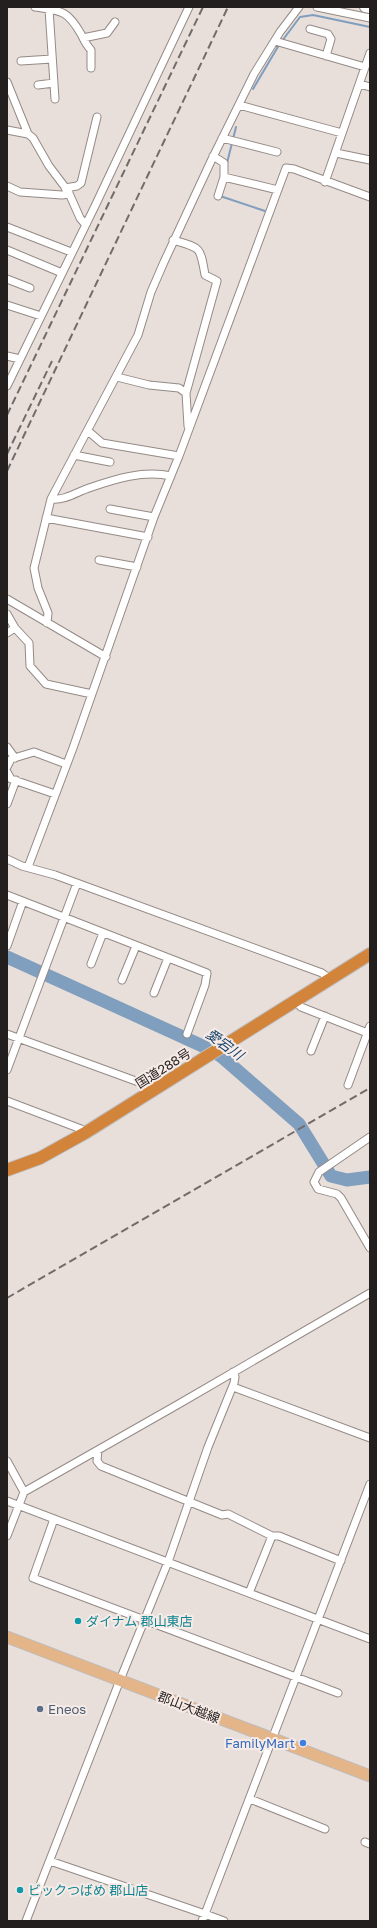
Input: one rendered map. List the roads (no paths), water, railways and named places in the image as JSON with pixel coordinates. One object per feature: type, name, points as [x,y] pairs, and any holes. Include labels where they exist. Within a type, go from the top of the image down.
[{"type":"highway","name":"国道288号","points":[[7,1170],[40,1158],[85,1134],[370,954]]},
{"type":"main road","name":"郡山大越線","points":[[7,1637],[370,1776]]},
{"type":"street","points":[[35,7],[49,9],[68,15],[91,50],[91,68]]},
{"type":"street","points":[[7,386],[189,7]]},
{"type":"street","points":[[47,623],[48,613],[38,588],[34,568],[51,499],[138,335],[151,292],[173,240],[254,74],[275,41],[300,7]]},
{"type":"street","points":[[317,7],[370,18]]},
{"type":"street","points":[[365,7],[370,8]]},
{"type":"street","points":[[49,9],[55,99]]},
{"type":"street","points":[[83,38],[107,33],[115,22]]},
{"type":"street","points":[[310,29],[328,34],[331,39],[326,56]]},
{"type":"street","points":[[275,41],[365,67]]},
{"type":"street","points":[[325,182],[370,52]]},
{"type":"street","points":[[21,61],[52,59]]},
{"type":"street","points":[[7,82],[28,134],[37,143],[49,166],[67,191],[80,218],[86,224]]},
{"type":"street","points":[[38,84],[54,83]]},
{"type":"street","points":[[360,84],[370,87]]},
{"type":"street","points":[[239,105],[342,133]]},
{"type":"street","points":[[7,186],[20,192],[62,195],[81,183],[97,117]]},
{"type":"street","points":[[7,130],[28,134]]},
{"type":"street","points":[[222,138],[277,152]]},
{"type":"street","points":[[336,153],[370,160]]},
{"type":"street","points":[[213,156],[224,164],[224,177],[218,196]]},
{"type":"street","points":[[28,867],[106,657],[154,517],[179,456],[286,168],[370,197]]},
{"type":"street","points":[[224,177],[278,190]]},
{"type":"street","points":[[7,227],[71,252]]},
{"type":"street","points":[[173,240],[197,248],[201,253],[205,275],[217,281],[186,393],[189,428]]},
{"type":"street","points":[[7,250],[62,273]]},
{"type":"street","points":[[7,279],[30,288]]},
{"type":"street","points":[[7,305],[41,316]]},
{"type":"street","points":[[7,356],[20,359]]},
{"type":"street","points":[[117,377],[149,385],[179,388],[186,393]]},
{"type":"street","points":[[88,431],[102,443],[179,456]]},
{"type":"street","points":[[74,455],[110,462]]},
{"type":"street","points":[[51,499],[59,499],[120,478],[149,474],[171,476]]},
{"type":"street","points":[[110,509],[154,517]]},
{"type":"street","points":[[46,518],[148,537]]},
{"type":"street","points":[[99,560],[137,567]]},
{"type":"street","points":[[7,599],[106,657]]},
{"type":"street","points":[[7,614],[15,628],[30,643],[30,666],[41,680],[46,684],[92,694]]},
{"type":"street","points":[[7,633],[15,628]]},
{"type":"street","points":[[7,747],[15,758]]},
{"type":"street","points":[[7,767],[11,759],[34,752],[66,764]]},
{"type":"street","points":[[7,804],[10,777],[55,794]]},
{"type":"street","points":[[7,859],[258,949],[322,973],[330,979]]},
{"type":"street","points":[[7,1070],[77,883]]},
{"type":"street","points":[[7,895],[168,958],[207,975],[205,985],[187,1034]]},
{"type":"street","points":[[7,946],[22,901]]},
{"type":"street","points":[[91,964],[103,933]]},
{"type":"street","points":[[122,980],[136,946]]},
{"type":"street","points":[[154,993],[168,958]]},
{"type":"street","points":[[295,1001],[301,1006],[325,1016],[369,1031],[348,1085]]},
{"type":"street","points":[[311,1051],[325,1016]]},
{"type":"street","points":[[7,1034],[144,1084],[153,1091]]},
{"type":"street","points":[[7,1101],[81,1129],[85,1134]]},
{"type":"street","points":[[370,1137],[319,1172],[314,1182],[318,1189],[334,1193],[341,1198],[370,1248]]},
{"type":"street","points":[[7,1536],[24,1492],[370,1292]]},
{"type":"street","points":[[26,1921],[120,1680],[168,1562],[208,1447],[233,1387],[235,1377],[233,1372]]},
{"type":"street","points":[[233,1387],[370,1438]]},
{"type":"street","points":[[98,1450],[98,1461],[101,1466],[222,1515],[228,1514],[272,1536],[279,1536],[341,1561]]},
{"type":"street","points":[[7,1461],[24,1492]]},
{"type":"street","points":[[202,1921],[370,1484]]},
{"type":"street","points":[[7,1501],[370,1639]]},
{"type":"street","points":[[54,1519],[33,1578],[338,1693]]},
{"type":"street","points":[[249,1593],[272,1536]]},
{"type":"street","points":[[250,1799],[325,1829]]},
{"type":"street","points":[[50,1861],[224,1921]]},
{"type":"waterway","points":[[253,89],[279,45],[300,17],[313,15],[370,27]]},
{"type":"waterway","points":[[227,163],[236,127]]},
{"type":"waterway","points":[[220,196],[265,211]]},
{"type":"waterway","name":"愛宕川","points":[[7,957],[207,1048],[222,1057],[299,1124],[331,1176],[347,1180],[370,1177]]},
{"type":"railway","points":[[7,415],[203,7]]},
{"type":"railway","points":[[7,471],[228,7]]},
{"type":"railway","points":[[7,454],[52,361]]},
{"type":"railway","points":[[7,1298],[370,1088]]},
{"type":"place","name":"ダイナム 郡山東店","points":[[78,1621]]},
{"type":"place","name":"Eneos","points":[[40,1709]]},
{"type":"place","name":"FamilyMart","points":[[303,1743]]},
{"type":"place","name":"ビックつばめ 郡山店","points":[[20,1890]]}]
